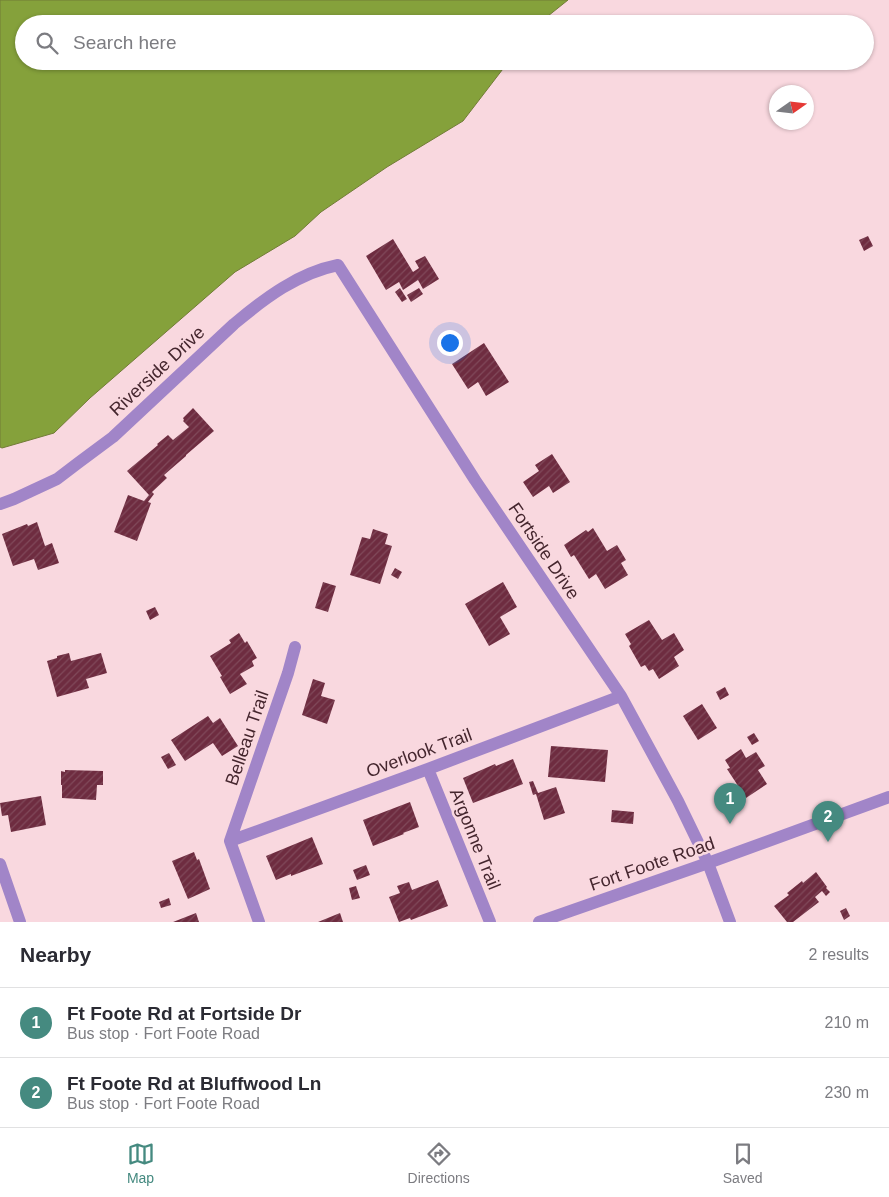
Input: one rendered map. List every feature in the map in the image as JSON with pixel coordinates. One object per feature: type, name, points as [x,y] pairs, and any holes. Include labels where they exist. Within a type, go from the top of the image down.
[{"type":"street","name":"Riverside Drive","points":[[0,504],[57,479],[78,464],[113,437],[234,324],[279,289],[306,275],[338,265]]},
{"type":"street","name":"Fortside Drive","points":[[338,265],[475,480],[621,696],[678,801],[708,863],[730,922]]},
{"type":"street","name":"Belleau Trail","points":[[230,841],[288,673],[295,647]]},
{"type":"street","name":"Overlook Trail","points":[[230,841],[621,696]]},
{"type":"street","name":"Argonne Trail","points":[[428,769],[490,922]]},
{"type":"street","name":"Fort Foote Road","points":[[539,922],[889,797]]},
{"type":"street","points":[[230,841],[259,922]]},
{"type":"street","points":[[0,864],[20,922]]},
{"type":"shaded area","points":[[0,0],[568,0],[549,15],[15,15],[15,70],[502,70],[463,121],[387,167],[321,212],[295,236],[235,272],[90,398],[54,433],[0,447]]},
{"type":"building","points":[[868,236],[873,246],[864,251],[859,240]]},
{"type":"building","points":[[393,239],[413,272],[419,268],[415,261],[425,256],[439,279],[423,289],[418,280],[403,290],[399,282],[386,290],[366,256]]},
{"type":"building","points":[[400,288],[407,299],[402,302],[395,292]]},
{"type":"building","points":[[419,288],[423,294],[411,302],[407,295]]},
{"type":"building","points":[[484,343],[509,382],[486,396],[478,382],[468,389],[452,364]]},
{"type":"building","points":[[193,408],[214,431],[164,475],[167,478],[152,492],[154,494],[148,502],[151,503],[137,541],[114,532],[128,495],[144,501],[149,495],[127,471],[168,435],[173,440],[189,427],[183,421],[183,418]]},
{"type":"building","points":[[552,454],[570,482],[553,493],[549,486],[533,497],[523,482],[539,471],[535,465]]},
{"type":"building","points":[[37,522],[45,546],[52,543],[59,563],[38,570],[34,559],[13,566],[2,534]]},
{"type":"building","points":[[593,528],[607,551],[617,545],[626,560],[621,563],[628,575],[605,589],[596,574],[589,579],[574,555],[571,557],[564,545],[586,530],[588,532]]},
{"type":"building","points":[[373,529],[388,534],[385,544],[392,546],[380,584],[350,575],[362,537],[370,539]]},
{"type":"building","points":[[395,568],[402,572],[398,579],[391,575]]},
{"type":"building","points":[[323,582],[336,586],[328,612],[315,608]]},
{"type":"building","points":[[503,582],[517,607],[500,617],[510,634],[489,646],[465,604]]},
{"type":"building","points":[[155,607],[159,615],[150,620],[146,611]]},
{"type":"building","points":[[649,620],[662,640],[674,633],[684,650],[674,657],[679,666],[659,679],[653,669],[649,671],[645,665],[641,667],[629,646],[631,644],[625,634]]},
{"type":"building","points":[[239,633],[245,643],[247,641],[257,658],[252,661],[254,666],[240,674],[247,684],[230,694],[210,656],[231,643],[229,640]]},
{"type":"building","points":[[69,653],[71,661],[101,653],[107,673],[86,679],[89,688],[57,697],[47,661]]},
{"type":"building","points":[[313,679],[325,683],[321,696],[335,700],[327,724],[302,715]]},
{"type":"building","points":[[725,687],[729,695],[720,700],[716,692]]},
{"type":"building","points":[[702,704],[717,728],[698,740],[683,716]]},
{"type":"building","points":[[208,716],[213,723],[220,718],[238,746],[222,756],[213,743],[185,761],[171,740]]},
{"type":"building","points":[[754,733],[759,741],[752,745],[747,737]]},
{"type":"building","points":[[551,746],[608,750],[605,782],[548,777]]},
{"type":"building","points":[[741,749],[746,758],[756,752],[765,766],[758,770],[767,784],[746,798],[727,769],[730,768],[725,760]]},
{"type":"building","points":[[169,753],[176,765],[168,769],[161,757]]},
{"type":"building","points":[[513,759],[523,784],[473,803],[463,778],[495,764],[496,766]]},
{"type":"building","points":[[65,770],[103,771],[103,785],[97,785],[96,800],[62,798],[61,771],[65,772]]},
{"type":"building","points":[[533,781],[538,793],[556,787],[565,813],[544,820],[536,794],[533,795],[529,782]]},
{"type":"building","points":[[41,796],[46,825],[11,832],[8,815],[2,816],[0,803]]},
{"type":"building","points":[[410,802],[419,827],[373,846],[363,820]]},
{"type":"building","points":[[612,810],[634,812],[633,824],[611,822]]},
{"type":"building","points":[[312,837],[323,864],[276,880],[266,856]]},
{"type":"building","points":[[194,852],[197,860],[199,859],[210,889],[188,899],[172,861]]},
{"type":"building","points":[[366,865],[370,875],[357,880],[353,870]]},
{"type":"building","points":[[816,872],[830,892],[826,896],[822,891],[815,897],[819,902],[793,922],[787,922],[774,906],[789,895],[787,893]]},
{"type":"building","points":[[438,880],[448,906],[411,920],[410,918],[399,922],[389,897],[400,893],[397,886],[409,882],[412,890]]},
{"type":"building","points":[[356,886],[360,898],[352,900],[349,888]]},
{"type":"building","points":[[169,898],[171,905],[161,908],[159,902]]},
{"type":"building","points":[[846,908],[850,916],[844,920],[840,911]]},
{"type":"building","points":[[196,913],[199,922],[173,922]]},
{"type":"building","points":[[340,913],[343,922],[318,922]]},
{"type":"place","name":"Ft Foote Rd at Fortside Dr","points":[[730,824]]},
{"type":"place","name":"Ft Foote Rd at Bluffwood Ln","points":[[828,842]]}]
